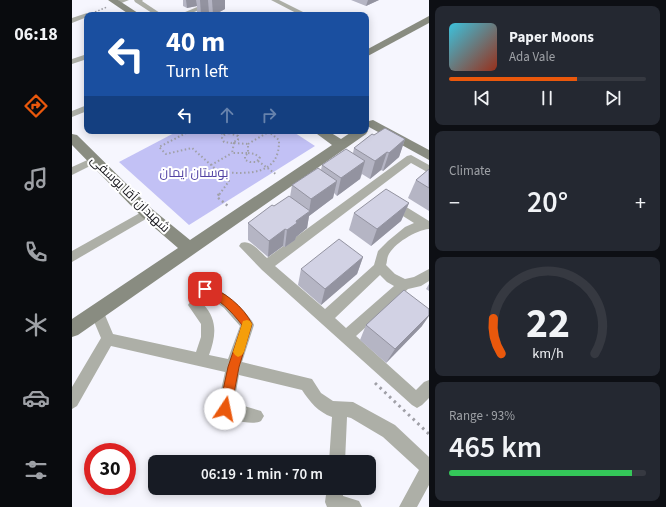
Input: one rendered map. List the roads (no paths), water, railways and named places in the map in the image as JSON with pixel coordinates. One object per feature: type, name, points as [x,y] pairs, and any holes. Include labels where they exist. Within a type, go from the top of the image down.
[{"type":"street","points":[[140,0],[137,1],[155,12]]},
{"type":"street","points":[[189,12],[220,0]]},
{"type":"street","points":[[274,0],[300,12]]},
{"type":"street","points":[[118,1],[132,12]]},
{"type":"street","points":[[72,20],[84,16]]},
{"type":"street","points":[[369,52],[429,19]]},
{"type":"street","points":[[72,62],[84,57]]},
{"type":"street","points":[[72,114],[84,109]]},
{"type":"street","points":[[369,125],[429,156]]},
{"type":"street","points":[[324,134],[341,145]]},
{"type":"street","points":[[72,329],[358,134]]},
{"type":"street","name":"شهیدان آقا یوسفی","points":[[72,138],[147,212],[188,249]]},
{"type":"street","points":[[266,266],[412,158],[429,170]]},
{"type":"street","points":[[72,171],[94,160]]},
{"type":"street","points":[[370,189],[427,225]]},
{"type":"street","points":[[72,257],[147,212]]},
{"type":"street","points":[[325,318],[380,267],[382,254],[397,239],[417,226],[427,225]]},
{"type":"street","points":[[245,246],[417,400],[429,387]]},
{"type":"street","points":[[380,267],[391,278],[404,285]]},
{"type":"street","points":[[346,336],[404,285],[417,282],[429,274]]},
{"type":"street","points":[[200,360],[208,339],[208,322],[201,310],[195,305],[205,289],[211,291],[234,307],[247,324],[234,367],[225,409],[256,416]]},
{"type":"street","points":[[97,312],[108,339]]},
{"type":"street","points":[[108,339],[307,384],[316,398],[331,409],[353,410],[389,431],[429,468],[408,507]]},
{"type":"street","points":[[72,401],[108,339]]},
{"type":"street","points":[[337,455],[340,409]]},
{"type":"street","points":[[334,495],[334,502],[353,507]]},
{"type":"park label","name":"بوستان ایمان","points":[[194,173]]}]
